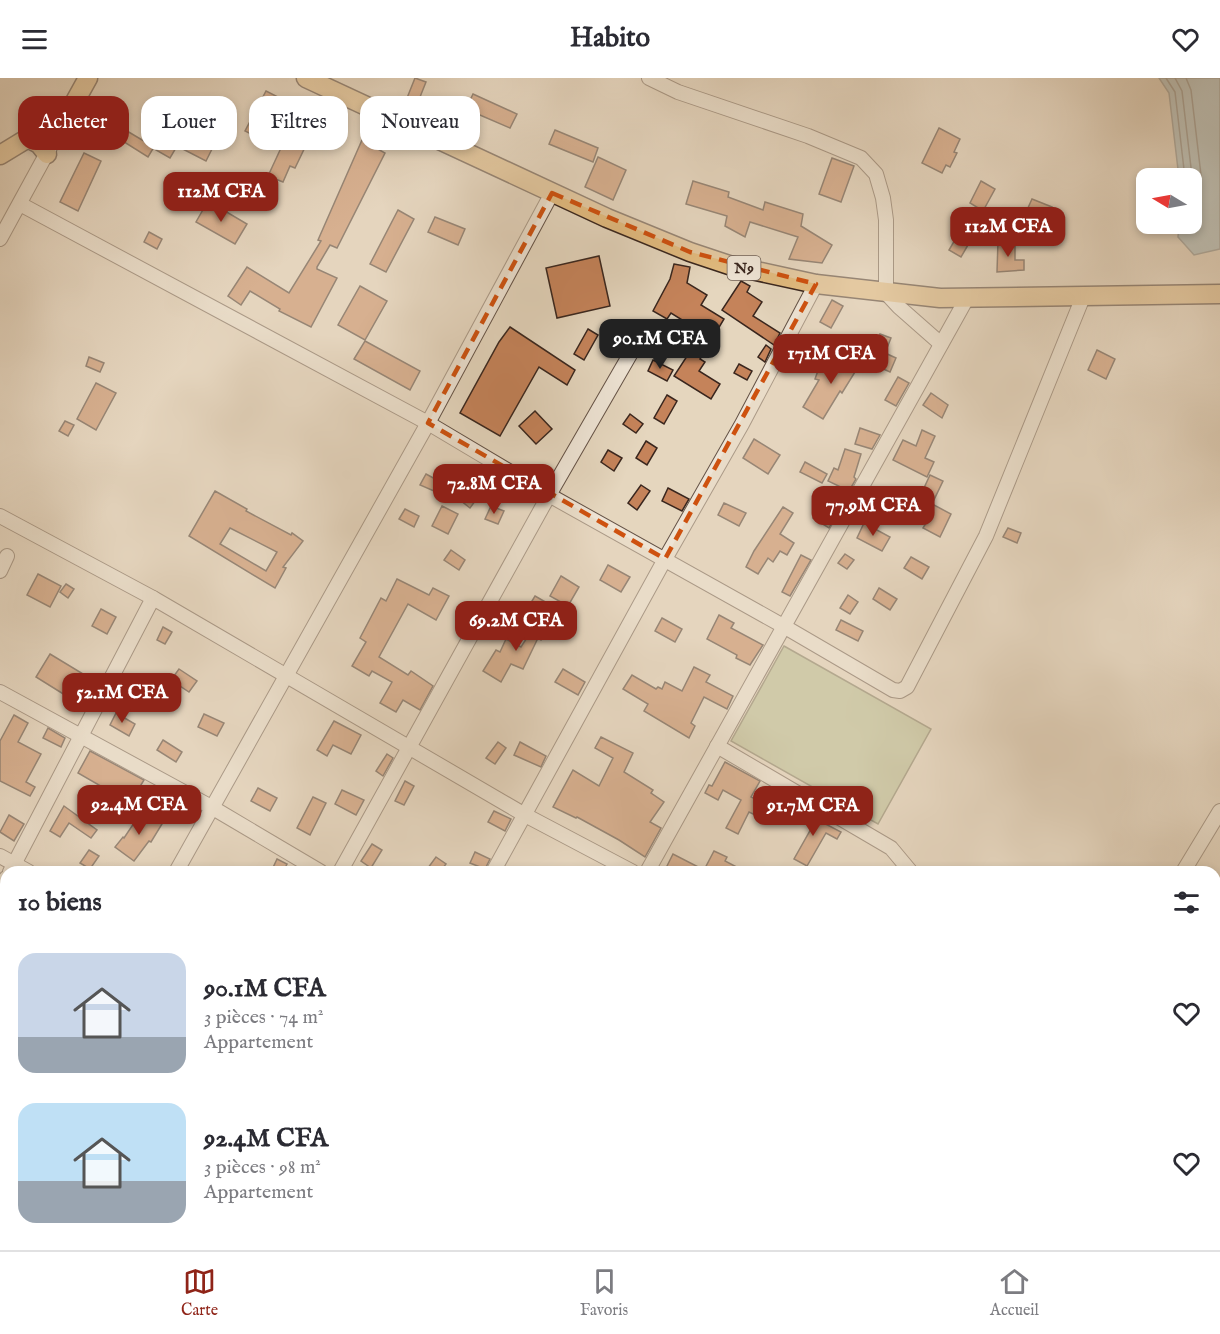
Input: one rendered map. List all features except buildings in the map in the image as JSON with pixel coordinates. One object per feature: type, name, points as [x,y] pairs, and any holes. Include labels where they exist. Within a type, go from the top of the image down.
[{"type":"main road","points":[[78,96],[88,78]]},
{"type":"main road","name":"N9","points":[[306,78],[552,193],[690,252],[729,265],[816,284],[886,293],[967,298],[1220,294]]},
{"type":"main road","points":[[0,155],[18,144]]},
{"type":"main road","points":[[44,150],[47,154]]},
{"type":"street","points":[[649,78],[678,92],[808,136],[861,158],[876,174],[883,198],[886,220],[886,293],[899,308],[941,344]]},
{"type":"street","points":[[0,239],[49,150]]},
{"type":"street","points":[[179,866],[428,423],[552,193]]},
{"type":"street","points":[[20,204],[428,423],[549,495],[785,627],[892,690],[900,691],[908,687],[986,536],[1083,297]]},
{"type":"street","points":[[496,866],[742,424],[816,284]]},
{"type":"street","points":[[649,866],[967,298]]},
{"type":"street","points":[[343,866],[549,495],[644,332]]},
{"type":"street","points":[[0,516],[153,598],[525,815],[622,866]]},
{"type":"street","points":[[0,571],[7,556]]},
{"type":"street","points":[[13,866],[153,598]]},
{"type":"street","points":[[0,692],[213,808],[311,866]]},
{"type":"street","points":[[717,746],[891,848],[906,866]]},
{"type":"street","points":[[1187,866],[1220,811]]},
{"type":"highlighted area","points":[[552,193],[690,252],[816,284],[665,559],[428,423]]},
{"type":"green space","points":[[784,646],[931,729],[878,824],[731,741]]},
{"type":"water","points":[[1159,78],[1220,78],[1220,249],[1194,255],[1178,237],[1178,234],[1202,234],[1202,168],[1178,168],[1169,93]]}]
